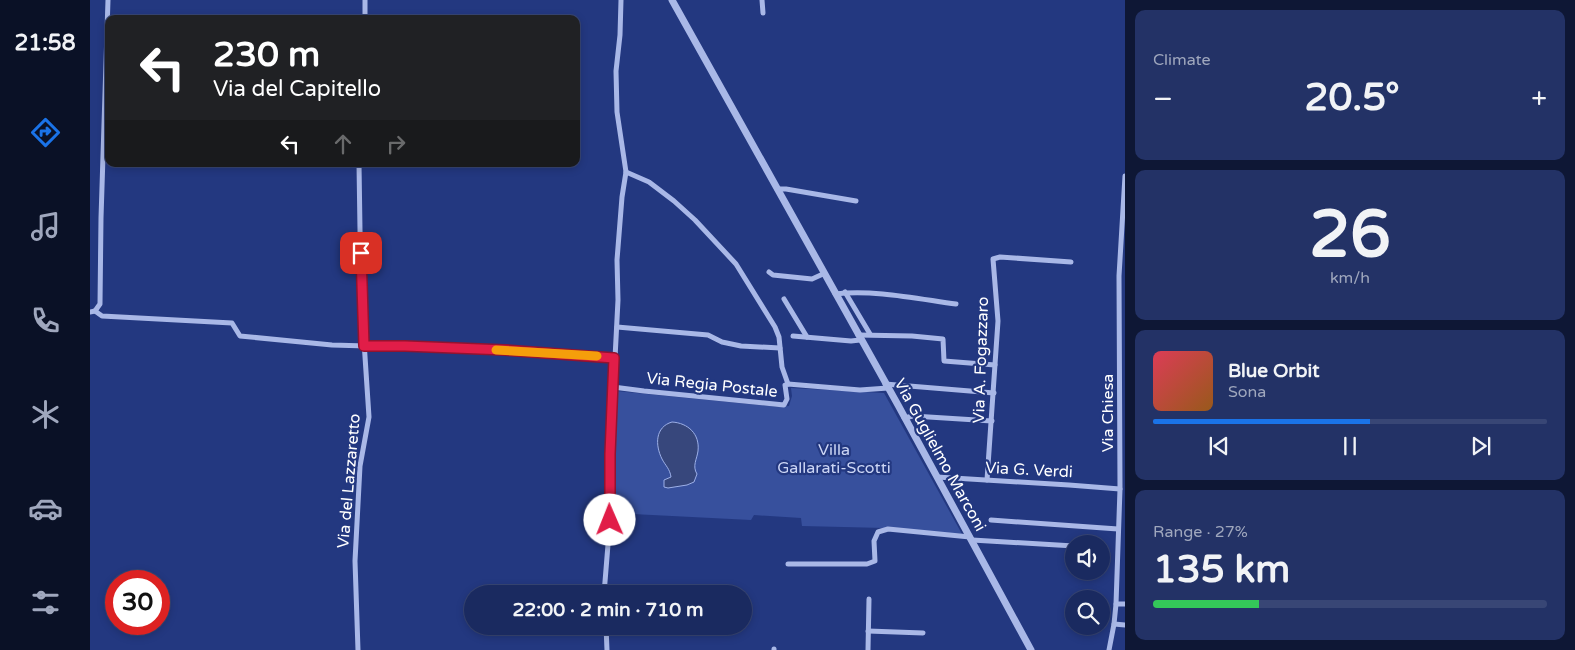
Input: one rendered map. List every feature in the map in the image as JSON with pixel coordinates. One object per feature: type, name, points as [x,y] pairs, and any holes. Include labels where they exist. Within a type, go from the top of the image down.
[{"type":"street","points":[[108,0],[108,15]]},
{"type":"street","points":[[365,0],[365,15]]},
{"type":"street","points":[[605,585],[610,520],[610,454],[616,327],[616,260],[626,172],[617,112],[616,71],[621,0]]},
{"type":"street","name":"Via Guglielmo Marconi","points":[[672,0],[971,538],[1031,650]]},
{"type":"street","points":[[762,0],[762,13]]},
{"type":"street","points":[[105,93],[100,304],[92,312],[102,316],[232,323],[240,336],[258,338],[364,346],[505,350],[614,358]]},
{"type":"street","name":"Via del Lazzaretto","points":[[358,650],[355,560],[360,466],[369,418],[364,346],[359,167]]},
{"type":"street","name":"Via Regia Postale","points":[[626,172],[648,182],[674,201],[695,220],[736,264],[775,327],[782,367],[788,384]]},
{"type":"street","name":"Via Chiesa","points":[[1109,650],[1116,604],[1120,489],[1123,312],[1119,276],[1125,176]]},
{"type":"street","points":[[777,189],[856,201]]},
{"type":"street","name":"Via A. Fogazzaro","points":[[987,480],[998,321],[993,259],[1000,257],[1071,262]]},
{"type":"street","points":[[768,272],[773,275],[812,279],[823,274]]},
{"type":"street","points":[[845,292],[870,334]]},
{"type":"street","points":[[835,294],[845,292],[896,296],[956,304]]},
{"type":"street","points":[[784,299],[807,337]]},
{"type":"street","points":[[616,327],[708,335],[722,342],[741,346],[780,348]]},
{"type":"street","points":[[793,336],[844,340],[870,334],[944,339],[944,361],[995,365]]},
{"type":"street","name":"Via Regia Postale","points":[[788,384],[860,390],[886,386],[994,393]]},
{"type":"street","name":"Via Regia Postale","points":[[613,387],[784,405],[787,399],[785,385],[788,384]]},
{"type":"street","points":[[904,418],[913,416],[992,421]]},
{"type":"street","name":"Via G. Verdi","points":[[937,477],[1120,489]]},
{"type":"street","points":[[991,520],[1118,529]]},
{"type":"street","points":[[788,564],[867,564],[875,561],[874,541],[878,532],[888,529],[1065,545]]},
{"type":"street","points":[[868,650],[869,599]]},
{"type":"street","points":[[1116,604],[1125,604]]},
{"type":"street","points":[[1114,624],[1125,625]]},
{"type":"street","points":[[868,631],[923,634]]},
{"type":"street","points":[[606,635],[607,650]]},
{"type":"green space","name":"Villa Gallarati-Scotti","points":[[791,388],[884,393],[962,534],[885,528],[802,526],[801,518],[754,515],[751,520],[613,513],[616,391],[779,407],[789,406],[792,396]]},
{"type":"shaded area","points":[[672,422],[688,427],[697,439],[698,451],[695,465],[697,474],[694,482],[668,488],[664,487],[664,480],[671,477],[658,448],[658,437],[662,428]]},
{"type":"slow traffic","points":[[496,350],[597,356]]},
{"type":"route","points":[[361,253],[364,346],[505,350],[614,358],[611,408],[610,520]]}]
